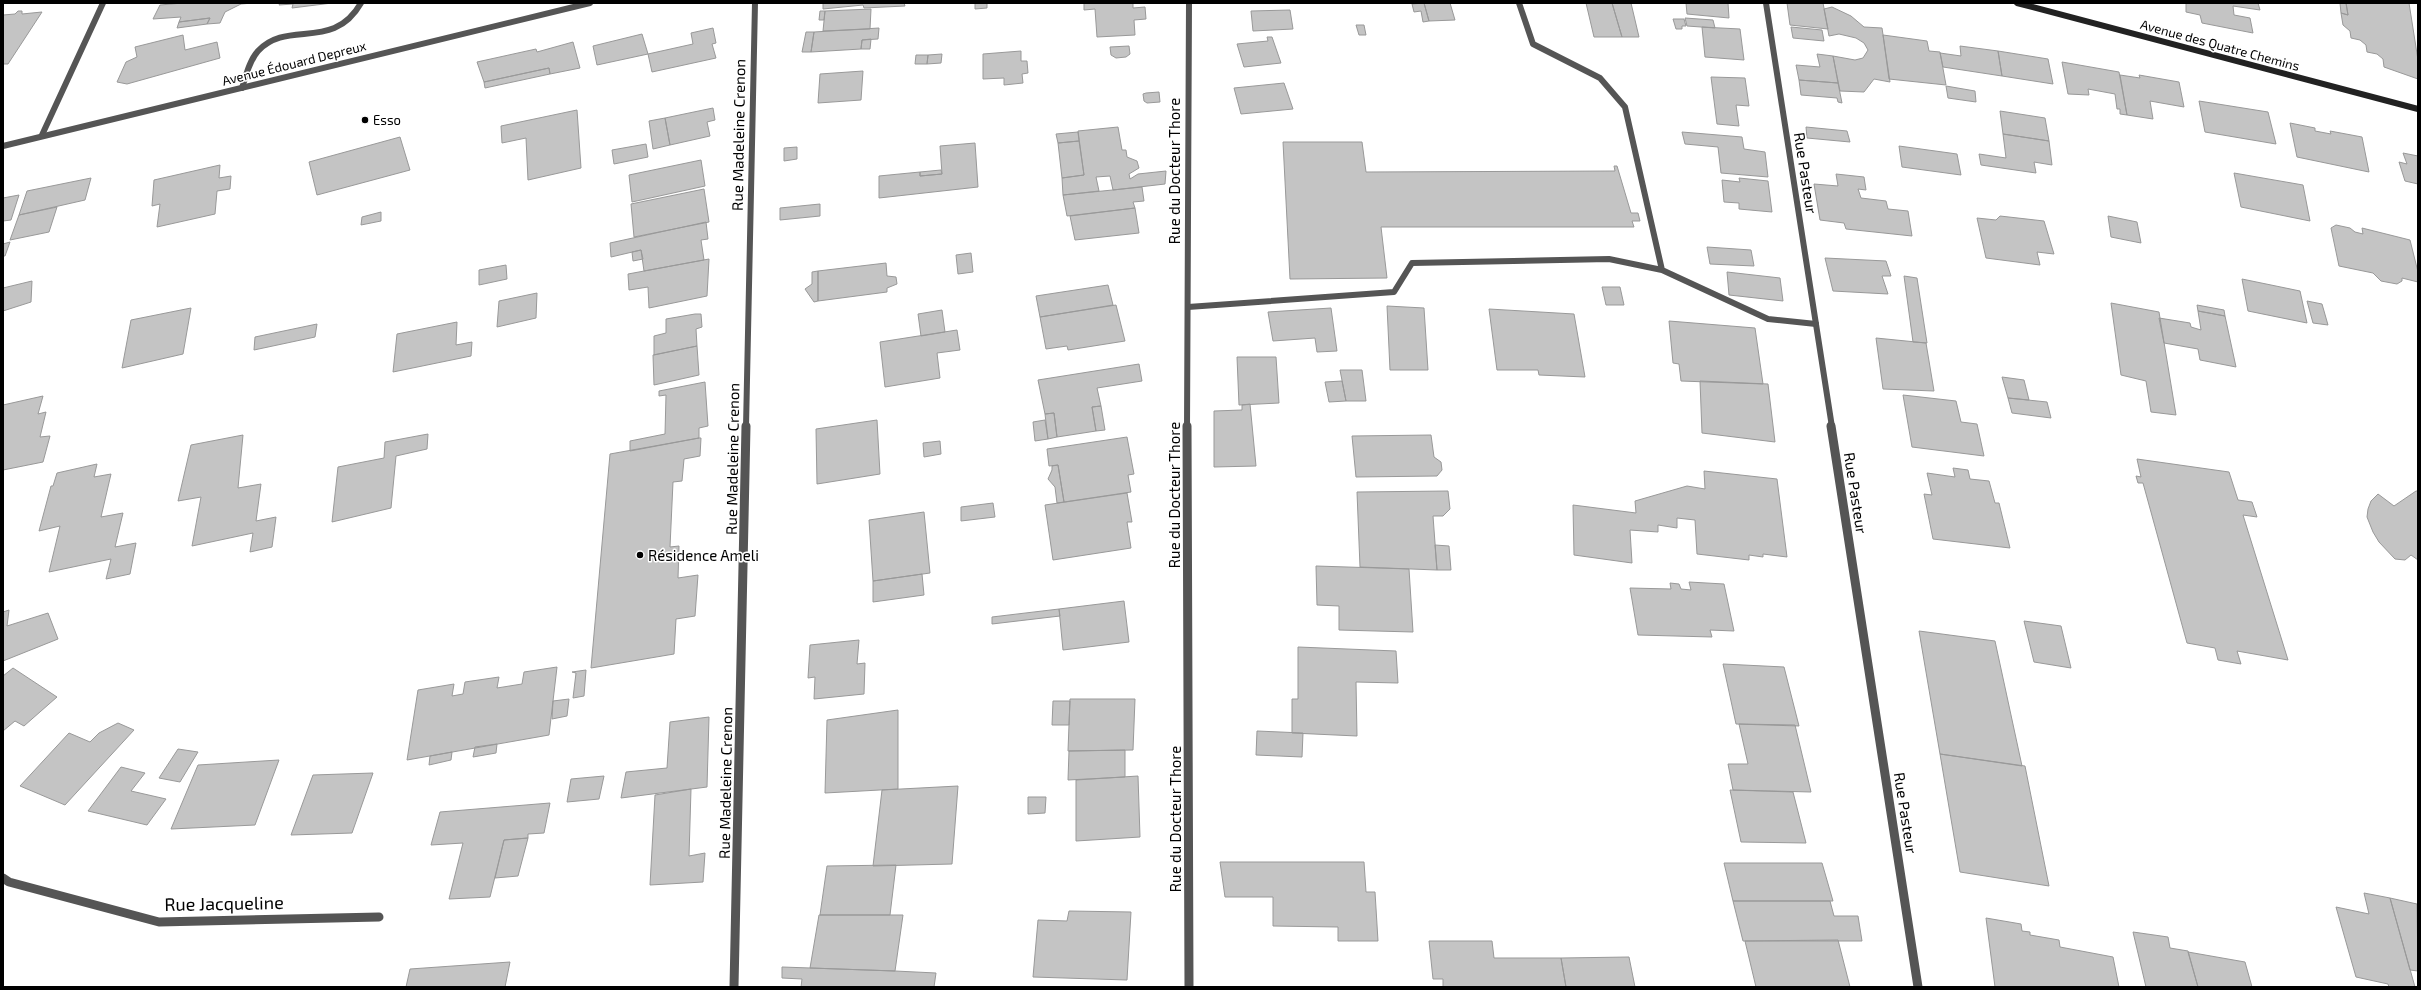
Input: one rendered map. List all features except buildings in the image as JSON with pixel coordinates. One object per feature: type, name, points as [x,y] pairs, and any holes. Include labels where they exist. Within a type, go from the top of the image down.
[{"type":"main road","name":"Avenue des Quatre Chemins","points":[[2017,3],[2418,109]]},
{"type":"street","points":[[42,136],[103,3]]},
{"type":"street","points":[[242,88],[257,52],[272,41],[338,29],[357,14],[361,3]]},
{"type":"street","name":"Avenue Édouard Depreux","points":[[3,146],[590,3]]},
{"type":"street","name":"Rue Madeleine Crenon","points":[[734,987],[755,3]]},
{"type":"street","name":"Rue du Docteur Thore","points":[[1189,3],[1189,987]]},
{"type":"street","points":[[1520,3],[1533,44],[1600,78],[1625,107],[1662,270]]},
{"type":"street","name":"Rue Pasteur","points":[[1766,3],[1918,987]]},
{"type":"street","points":[[1188,307],[1394,292],[1412,263],[1609,259],[1662,270],[1768,319],[1816,324]]},
{"type":"street","name":"Rue Jacqueline","points":[[3,878],[9,882],[159,922],[379,917]]},
{"type":"place","name":"Esso","points":[[365,120]]},
{"type":"place","name":"Résidence Ameli","points":[[640,555]]}]
